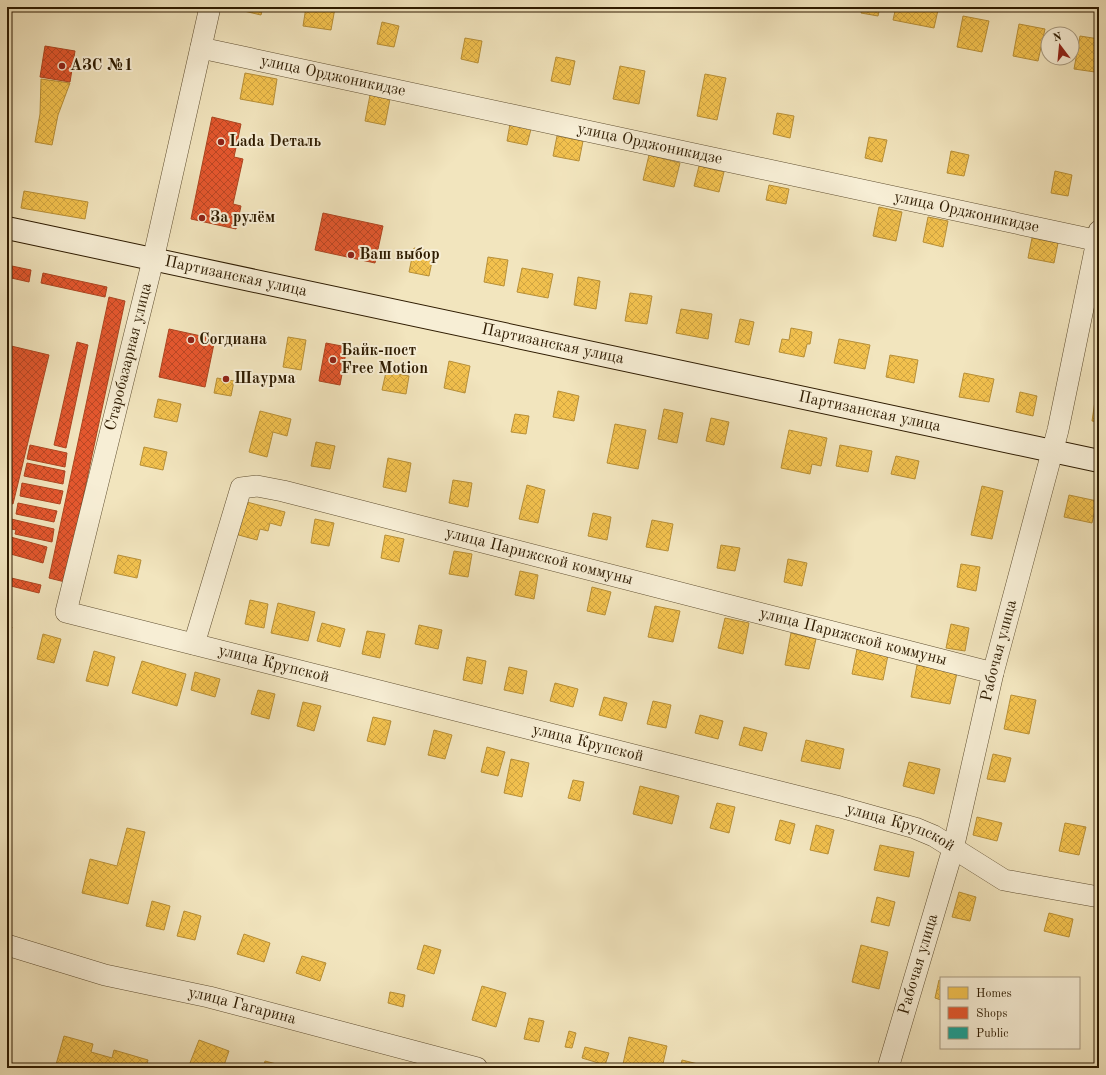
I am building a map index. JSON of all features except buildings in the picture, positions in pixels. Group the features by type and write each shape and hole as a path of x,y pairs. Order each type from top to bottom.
{"main road":[{"name":"Партизанская улица","path":"7,228 1099,461"}],"street":[{"name":"Старобазарная улица","path":"66,612 153,260 210,7"},
{"name":"улица Орджоникидзе","path":"201,48 1098,238"},
{"name":"Рабочая улица","path":"888,1068 953,849 993,673 1052,452 1098,238"},
{"name":"улица Парижской коммуны","path":"194,644 241,488 257,486 290,493 993,673"},
{"name":"улица Крупской","path":"66,612 840,807 915,828 934,836 1004,880 1099,897"},
{"name":"улица Гагарина","path":"7,945 105,975 209,997 477,1068"}],"place":[{"name":"АЗС №1","path":"62,66"},
{"name":"Lada Dеталь","path":"221,142"},
{"name":"За рулём","path":"202,218"},
{"name":"Ваш выбор","path":"351,255"},
{"name":"Согдиана","path":"191,340"},
{"name":"Байк-пост Free Motion","path":"333,360"},
{"name":"Шаурма","path":"226,379"}]}
